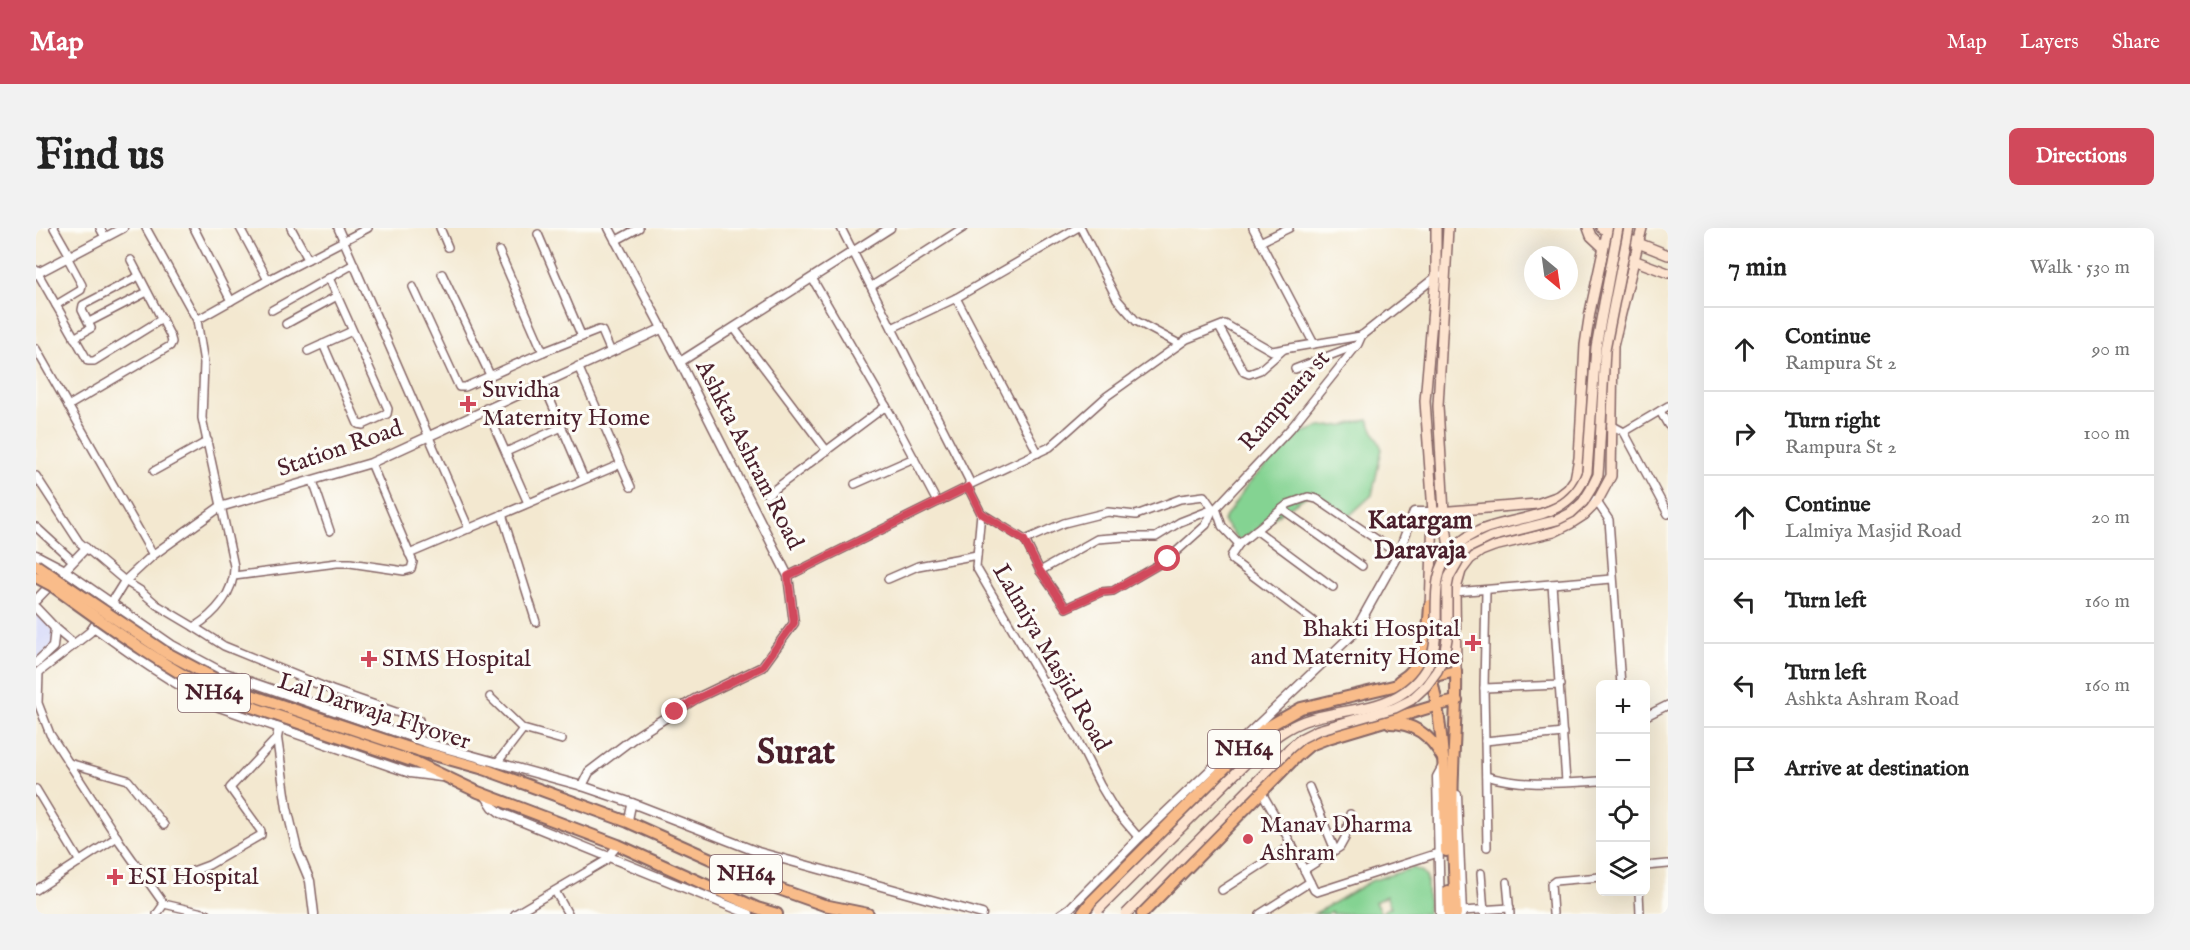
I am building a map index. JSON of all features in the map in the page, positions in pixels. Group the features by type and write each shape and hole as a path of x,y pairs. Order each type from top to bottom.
{"highway":[{"name":"Lal Darwaja Flyover","path":"36,565 165,652 236,690 409,748 490,764"},
{"name":"Lal Darwaja Flyover","path":"36,577 51,585 160,663 225,698 415,762 447,778"},
{"path":"1385,688 1410,674 1418,663 1428,636 1430,605"},
{"path":"1443,912 1449,767 1457,701 1456,671"},
{"name":"NH64","path":"1082,914 1091,902 1264,729 1301,708 1431,675 1456,671"},
{"path":"1431,675 1449,767"},
{"name":"NH64","path":"1142,914 1310,745 1457,701"},
{"path":"1367,727 1387,722 1412,727 1431,740 1449,767"},
{"name":"NH64","path":"490,764 776,888 824,904 868,914"},
{"name":"NH64","path":"447,778 485,795 618,845 757,908 777,914"},
{"path":"1449,786 1460,913"}],"main road":[{"path":"1431,675 1430,605 1433,512 1425,401 1436,275 1436,228"},
{"path":"1448,228 1438,406 1444,513 1455,592 1456,671"},
{"path":"1588,228 1590,236 1604,249 1668,273"},
{"path":"1096,911 1262,747 1277,735 1306,720 1390,700 1405,692 1428,665 1435,651 1439,573 1454,548 1463,540 1489,527 1553,510 1564,504 1579,489 1587,472 1596,347 1618,228"},
{"path":"1126,914 1302,738 1333,725 1395,708 1411,700 1426,687 1444,656 1449,576 1468,548 1491,537 1557,520 1571,513 1583,502 1598,475 1605,350 1629,228"},
{"path":"1455,592 1461,571 1470,559 1494,546 1554,532 1584,515 1597,502 1611,476 1613,346 1642,228"},
{"path":"1433,512 1444,513 1537,504 1559,496 1572,483 1578,470 1585,345 1604,249 1605,229 1668,255"}],"street":[{"path":"54,228 82,285 81,290 56,305"},
{"path":"100,228 105,237"},
{"path":"123,228 37,272 86,359 90,362 162,319"},
{"path":"146,228 197,320 204,363 202,418 234,566 234,576 225,597 204,620 194,627"},
{"path":"194,228 231,301"},
{"path":"240,228 268,280"},
{"path":"291,228 308,259"},
{"path":"338,228 469,529"},
{"path":"197,320 368,228"},
{"path":"440,228 448,247"},
{"name":"Ashkta Ashram Road","path":"582,786 589,772 635,737 696,699 762,667 794,623 788,576 680,362 609,228"},
{"path":"615,241 639,228"},
{"path":"841,228 969,480 968,486 981,513 1024,540 1040,571 1066,608 1101,592 1113,591 1168,559 1206,525 1214,508"},
{"path":"680,362 890,228"},
{"path":"872,286 963,228"},
{"path":"892,328 956,298 1079,228 1118,299 1136,321 1179,344"},
{"path":"1253,228 1314,344"},
{"path":"1260,242 1289,228"},
{"path":"538,234 582,337"},
{"path":"499,250 543,352"},
{"path":"68,406 172,342 131,260"},
{"path":"272,310 354,264"},
{"path":"442,274 490,375"},
{"path":"788,576 1050,447 1107,396 1187,339 1226,324 1272,351 1362,335 1436,275 1446,275"},
{"path":"74,338 89,330 89,322 82,310 83,305 139,276"},
{"path":"323,344 358,424 363,425 386,415 388,409 329,278"},
{"path":"812,278 886,406 937,501"},
{"path":"413,287 457,385 465,387 543,352 601,330 611,352"},
{"path":"89,322 147,292"},
{"path":"285,324 337,296"},
{"path":"956,298 1038,453"},
{"path":"1219,327 1244,372 1249,374 1260,370 1284,349"},
{"path":"734,328 826,451"},
{"name":"Station Road","path":"38,673 94,627 125,581 153,555 220,507 371,464 486,408 661,329"},
{"path":"308,351 352,331"},
{"name":"Rampuara st","path":"1214,508 1291,428 1358,344 1362,335"},
{"path":"1295,369 1358,344"},
{"path":"36,349 153,555"},
{"path":"578,366 631,487"},
{"path":"543,383 584,479"},
{"path":"767,495 886,406"},
{"path":"1624,432 1668,406"},
{"path":"486,408 528,503"},
{"path":"1660,411 1668,425"},
{"path":"1611,425 1624,432 1668,514"},
{"path":"506,452 562,427"},
{"path":"154,471 208,441"},
{"path":"855,484 914,458"},
{"path":"234,576 337,563 408,571 413,566 409,554 371,464"},
{"path":"409,554 621,464"},
{"path":"36,476 79,542 157,605 224,646 287,669 332,690 419,720 419,740"},
{"path":"313,481 330,531"},
{"path":"1572,483 1597,502 1609,520 1621,680"},
{"path":"1024,540 1064,523 1108,512 1136,515 1180,499 1204,496 1214,508 1222,526 1239,544"},
{"path":"1312,621 1232,560 1231,556 1239,544 1288,504 1308,497 1317,499 1398,554"},
{"path":"1040,571 1097,540 1156,537 1180,522 1214,508"},
{"path":"1282,509 1362,566"},
{"path":"1061,914 1070,908 1139,838 1354,633 1398,554 1414,512 1433,512"},
{"name":"Lalmiya Masjid Road","path":"981,513 976,567 1073,732 1115,810 1139,838"},
{"path":"502,514 536,622"},
{"path":"36,527 73,561"},
{"path":"1256,530 1333,587"},
{"path":"36,600 86,548"},
{"path":"36,555 64,570 172,645 215,669 490,764 582,786 758,852 982,914"},
{"path":"888,579 918,567 977,555"},
{"path":"1455,592 1612,579"},
{"path":"1552,584 1566,783"},
{"path":"1486,591 1484,688 1487,847"},
{"path":"36,608 74,644"},
{"path":"94,627 156,673 219,707 410,773 447,778"},
{"path":"36,663 53,648 56,628"},
{"path":"180,687 182,672 200,661"},
{"path":"203,699 214,690 217,678 215,669"},
{"path":"38,673 38,704 50,734 117,837 164,904 207,914"},
{"path":"1484,688 1560,685"},
{"path":"490,697 523,729 562,740"},
{"path":"1650,714 1668,705"},
{"path":"279,728 277,738 287,808 297,850 310,881 314,914"},
{"path":"490,764 523,729"},
{"path":"1485,741 1563,733"},
{"path":"177,877 209,865 261,835 261,831 230,788 277,738"},
{"path":"69,763 128,780 164,825"},
{"path":"1443,912 1438,853 1437,777 1449,767 1457,786 1460,913 1510,911 1507,882"},
{"path":"1486,776 1519,783 1596,781"},
{"path":"1309,787 1335,850"},
{"path":"36,789 80,861"},
{"path":"1262,793 1314,890 1321,892 1438,853"},
{"path":"485,795 493,807 501,813 749,914"},
{"path":"628,822 632,803"},
{"path":"1304,870 1343,843 1350,814"},
{"path":"36,890 117,837"},
{"path":"521,913 605,861 618,845"},
{"path":"1222,890 1292,846"},
{"path":"1650,866 1668,864"},
{"path":"1481,873 1484,912"},
{"path":"1553,914 1551,884 1555,881 1596,877"},
{"path":"1260,914 1310,882"},
{"path":"555,891 568,914"},
{"path":"1639,896 1640,914"},
{"path":"156,914 164,904"}],"shaded area":[{"path":"36,611 54,631 53,646 36,661"}],"green space":[{"path":"1368,419 1382,449 1372,495 1349,516 1317,497 1308,495 1239,541 1223,521 1247,485 1295,435 1320,427 1346,425"},
{"path":"1413,868 1423,872 1427,879 1428,914 1385,914 1383,911 1391,907 1386,896 1375,902 1381,914 1333,914 1331,911 1327,914 1314,914 1371,881"}],"place":[{"name":"Suvidha Maternity Home","path":"468,404"},
{"name":"Bhakti Hospital and Maternity Home","path":"1473,643"},
{"name":"SIMS Hospital","path":"369,659"},
{"name":"Manav Dharma Ashram","path":"1248,839"},
{"name":"ESI Hospital","path":"115,877"}],"district":[{"name":"Katargam Daravaja","path":"1420,535"},
{"name":"Surat","path":"796,753"}],"route":[{"path":"675,712 696,699 762,667 794,623 788,576 968,487 981,513 1024,540 1040,571 1066,608 1101,592 1113,591 1168,559"}]}
